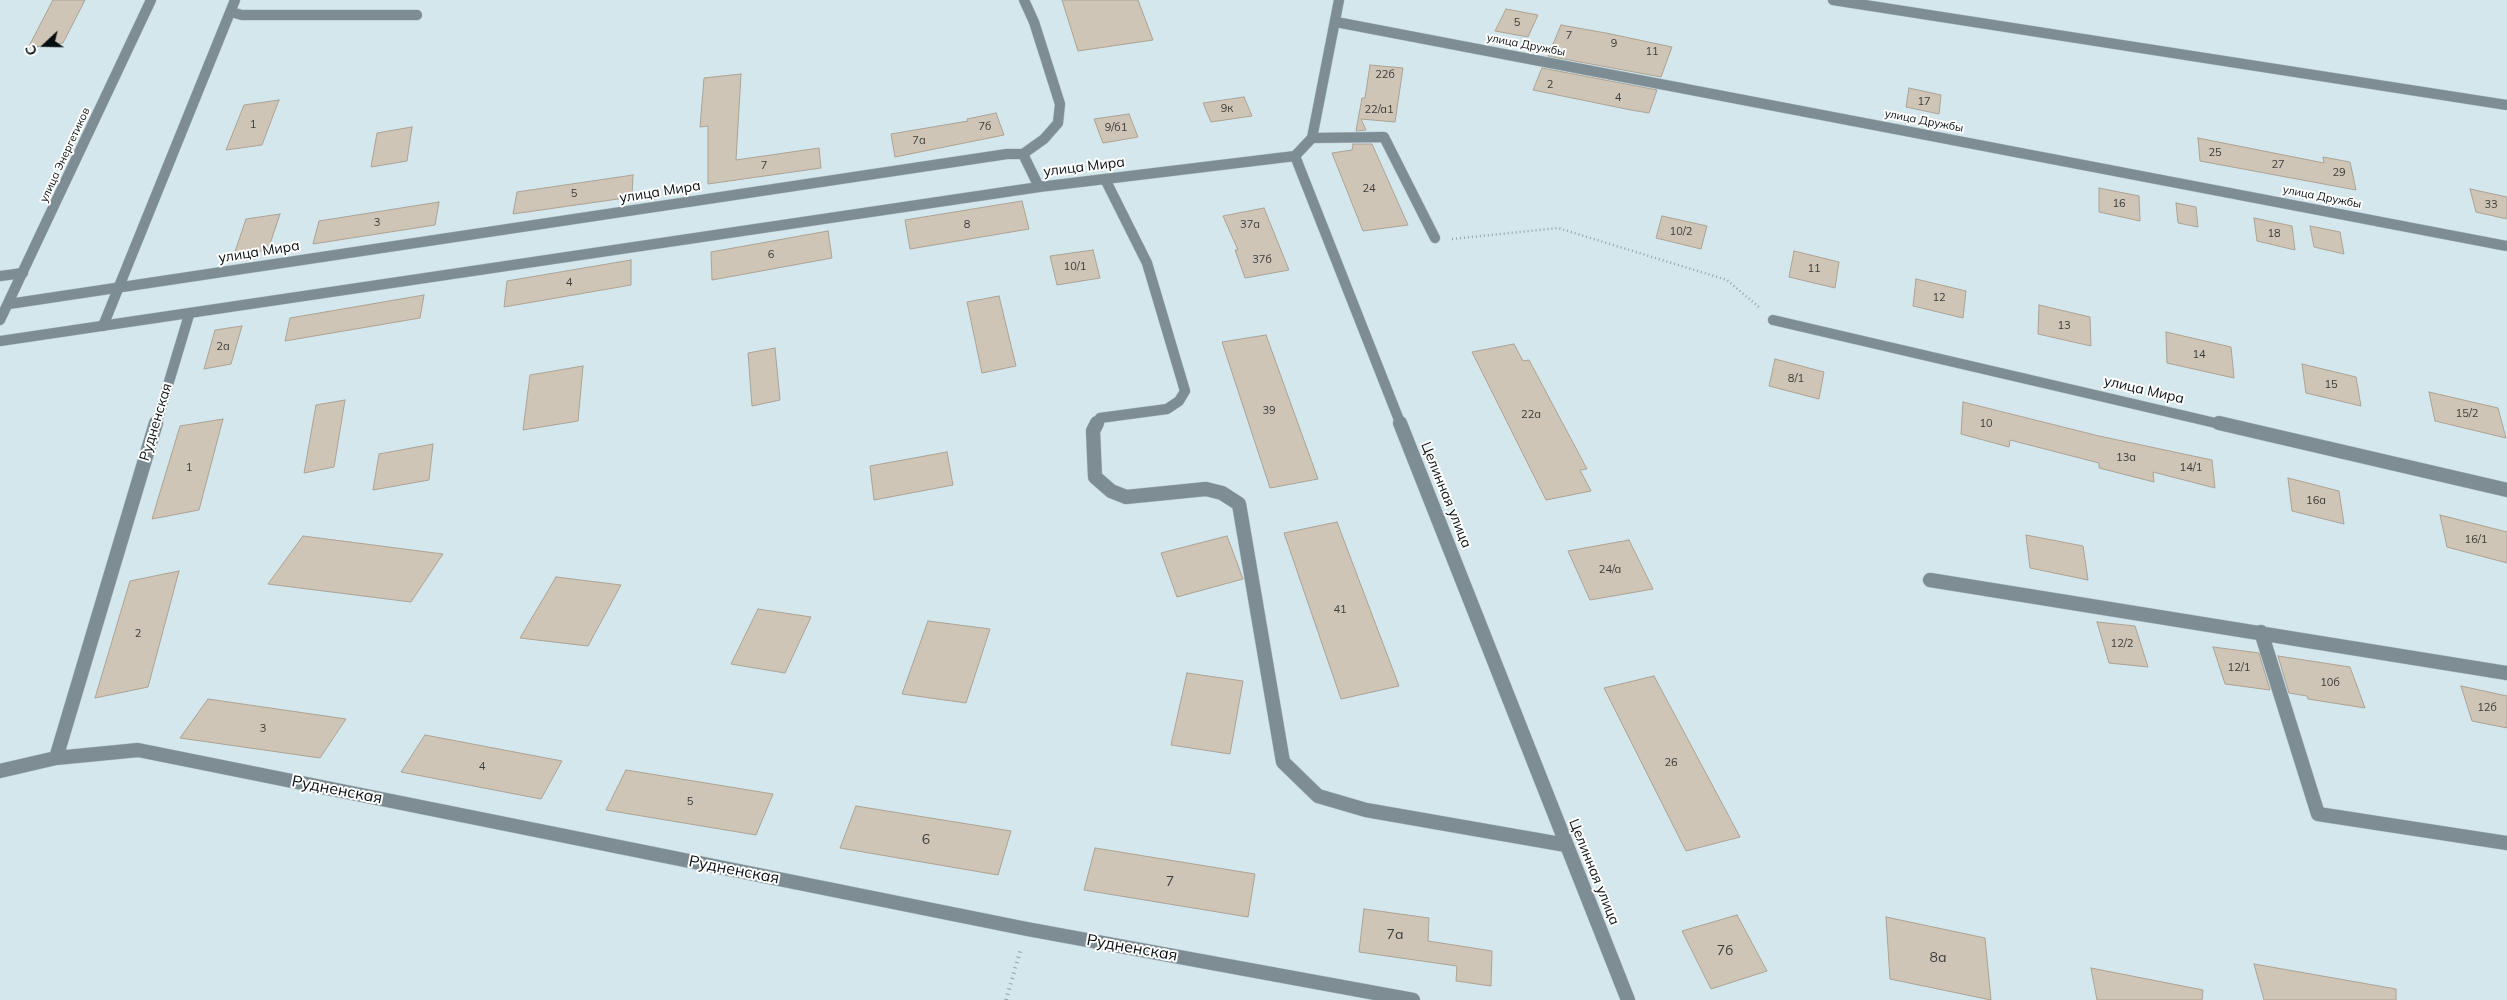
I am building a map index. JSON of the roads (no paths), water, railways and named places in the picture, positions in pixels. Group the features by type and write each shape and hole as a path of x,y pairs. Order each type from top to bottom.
{"street":[{"name":"улица Энергетиков","path":"0,320 151,0"},
{"path":"103,326 235,0"},
{"path":"1023,154 1044,139 1058,123 1060,104 1034,22 1024,0"},
{"path":"1295,156 1312,138 1339,0"},
{"path":"1833,0 2507,105"},
{"path":"231,12 242,15 416,15"},
{"name":"улица Дружбы","path":"1336,22 2507,246"},
{"path":"1312,138 1384,137 1435,238"},
{"name":"улица Мира","path":"9,304 119,289 1007,154 1023,154 1039,187 1295,156"},
{"name":"Целинная улица","path":"1295,156 1628,1000"},
{"path":"1105,180 1147,263 1185,391 1179,401 1166,409 1100,418 1093,431 1095,477 1111,491 1126,497 1206,489 1222,492 1239,504 1283,762 1318,796 1366,810 1566,845"},
{"path":"0,342 1039,187"},
{"path":"0,276 23,273"},
{"name":"Рудненская","path":"56,758 189,315"},
{"name":"улица Мира","path":"1774,320 2507,490"},
{"path":"1930,580 2507,673"},
{"path":"2261,632 2318,814 2507,843"},
{"name":"Рудненская","path":"0,771 56,758 138,750 1027,929 1413,1000"}]}
